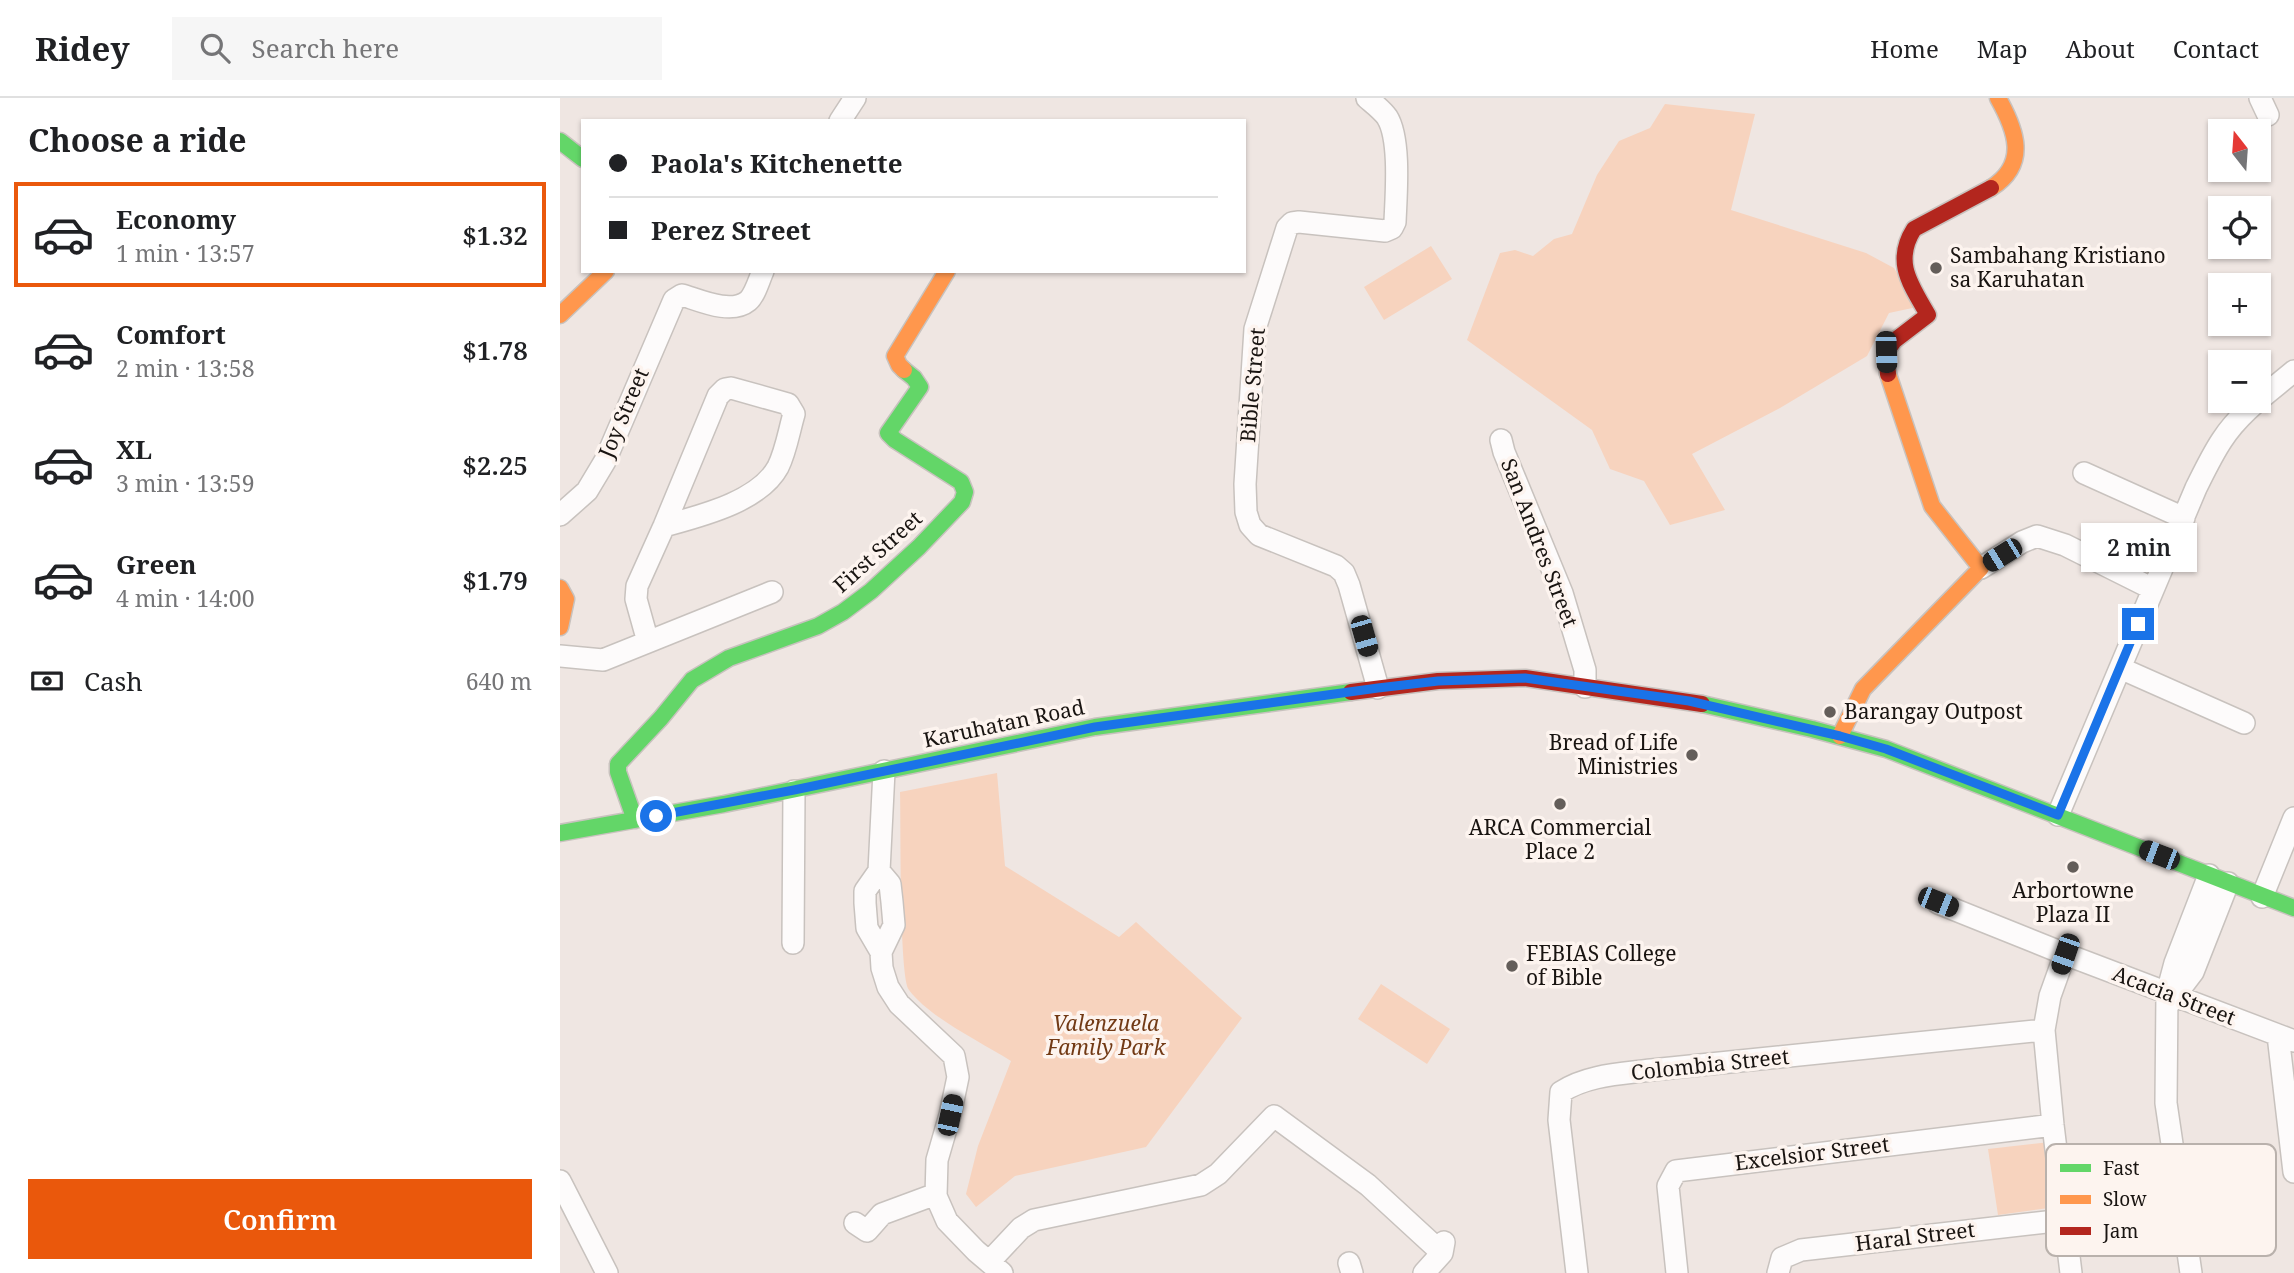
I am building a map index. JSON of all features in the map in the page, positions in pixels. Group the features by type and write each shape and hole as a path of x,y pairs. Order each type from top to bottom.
{"main road":[{"path":"1840,736 1863,689 1981,568 1932,506 1886,369 1886,352 1894,341 1928,314 1903,264 1902,250 1905,239 1914,229 2001,181 2011,168 2017,146 2011,121 1998,98"},
{"path":"560,141 581,157"},
{"path":"560,315 604,273"},
{"name":"First Street","path":"635,820 618,772 618,764 692,680 729,658 818,626 843,612 871,591 909,556 962,502 965,492 961,482 888,433 920,387 916,378 897,365 895,356 946,273"},
{"path":"560,588 566,598 560,627"},
{"name":"Karuhatan Road","path":"560,833 794,790 1095,727 1438,681 1525,678 1689,701 1886,749 2058,815 2215,889 2262,897 2294,908"}],"street":[{"path":"841,119 855,98"},
{"name":"Bible Street","path":"1367,98 1383,112 1392,128 1397,175 1395,222 1392,228 1385,231 1299,222 1292,223 1287,228 1255,329 1245,484 1246,512 1250,525 1259,535 1336,566 1344,573 1378,688"},
{"name":"Joy Street","path":"560,515 587,491 604,461 674,300 682,295 720,306 742,304 750,300 762,273"},
{"path":"2058,815 2196,488 2223,438 2242,416 2294,372"},
{"path":"648,642 636,598 637,586 718,396 724,389 742,390 788,404 794,414 779,466 771,476 750,495 709,513 664,526"},
{"name":"San Andres Street","path":"1501,440 1562,593 1585,670 1585,687"},
{"path":"2084,472 2184,518"},
{"path":"1981,568 2022,542 2037,536 2065,545 2154,589"},
{"path":"560,656 603,660 772,592"},
{"path":"2120,668 2244,723"},
{"path":"884,771 879,871 865,891 867,928 881,952 882,968 888,987 899,1004 954,1056 958,1077 937,1160 936,1194 947,1221 976,1251 996,1268 1021,1228 1034,1220 1201,1185 1218,1174 1274,1116 1368,1185 1443,1248 1424,1273"},
{"path":"793,943 794,790"},
{"path":"2262,897 2294,818"},
{"path":"2172,1144 2166,1103 2166,1033 2171,998 2193,972 2215,889"},
{"name":"Acacia Street","path":"1938,902 2171,998 2286,1038"},
{"path":"2055,1144 2044,1030 2050,996 2065,954"},
{"name":"Colombia Street","path":"1577,1273 1559,1120 1561,1092 1575,1083 1651,1070 2044,1030"},
{"path":"2286,1038 2294,1172"},
{"name":"Excelsior Street","path":"1677,1273 1668,1186 1676,1171 2053,1125"},
{"path":"560,1181 607,1273"},
{"path":"856,1223 867,1231 882,1214 936,1194"},
{"name":"Haral Street","path":"1778,1273 1782,1258 1801,1250 2046,1222"}],"green space":[{"path":"1665,104 1755,114 1731,210 1866,253 1894,268 1917,307 1889,313 1867,356 1780,408 1692,454 1725,510 1670,525 1644,481 1610,469 1592,430 1467,340 1500,253 1515,250 1533,256 1554,239 1572,234 1597,175 1619,141 1650,128"},
{"path":"1431,246 1452,279 1384,320 1364,287"},
{"name":"Valenzuela Family Park","path":"997,773 1005,866 1119,937 1136,922 1242,1018 1146,1147 1015,1176 976,1207 966,1194 978,1146 1011,1061 943,1020 909,990 902,929 900,792"},
{"path":"1381,984 1450,1029 1427,1064 1358,1019"},
{"path":"2050,1142 2046,1144 2046,1208 1998,1215 1988,1149"}],"traffic: fast":[{"path":"560,141 581,157"},
{"path":"635,820 618,772 618,764 692,680 729,658 818,626 843,612 871,591 919,547 962,502 965,492 961,482 888,433 920,387 904,370"},
{"path":"560,833 724,804 1095,727 1351,692"},
{"path":"1702,704 1886,749 2294,908"}],"traffic: slow":[{"path":"1991,188 2003,179 2011,168 2016,146 2010,122 1998,98"},
{"path":"560,315 604,273"},
{"path":"904,370 895,356 946,273"},
{"path":"1840,736 1863,689 1981,568 1932,506 1888,374"},
{"path":"560,588 566,599 560,627"}],"traffic: jam":[{"path":"1888,374 1886,352 1894,341 1928,315 1911,283 1905,263 1905,252 1914,229 1991,188"},
{"path":"1351,692 1438,681 1525,678 1702,704"}],"place":[{"name":"Sambahang Kristiano sa Karuhatan","path":"1936,268"},
{"name":"Barangay Outpost","path":"1830,712"},
{"name":"Bread of Life Ministries","path":"1692,755"},
{"name":"ARCA Commercial Place 2","path":"1560,804"},
{"name":"Arbortowne Plaza II","path":"2073,867"},
{"name":"FEBIAS College of Bible","path":"1512,966"}],"route":[{"path":"656,816 1095,727 1378,688 1491,678 1548,680 1689,701 1840,736 1886,749 2058,815 2138,624"}]}
